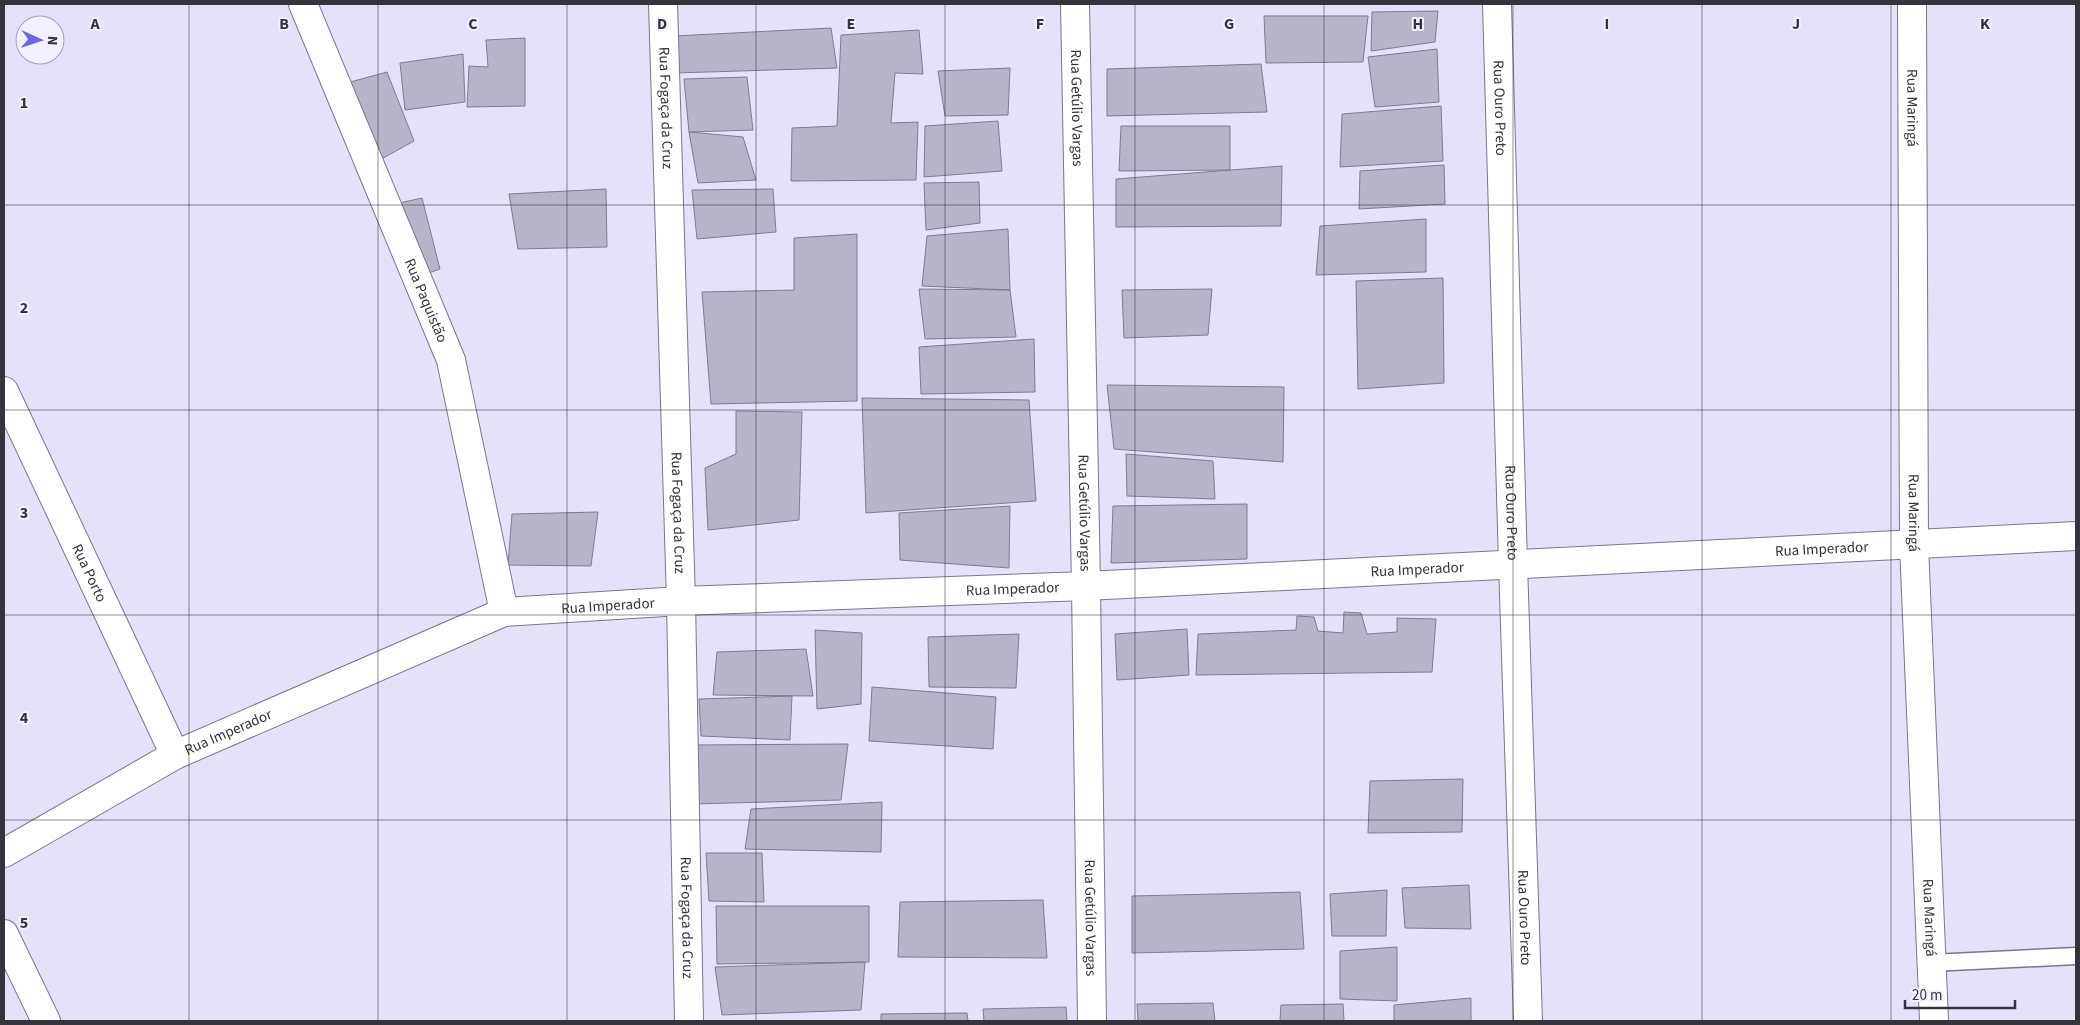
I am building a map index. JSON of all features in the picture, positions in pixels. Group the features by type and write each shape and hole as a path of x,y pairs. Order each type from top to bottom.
{"street":[{"name":"Rua Paquistão","path":"308,4 451,360 504,612"},
{"name":"Rua Fogaça da Cruz","path":"663,4 681,601 689,1021"},
{"name":"Rua Getúlio Vargas","path":"1074,4 1086,586 1092,1021"},
{"name":"Rua Ouro Preto","path":"1497,4 1512,564 1528,1021"},
{"name":"Rua Maringá","path":"1912,4 1914,545 1934,1021"},
{"name":"Rua Porto","path":"4,391 175,755"},
{"name":"Rua Imperador","path":"4,854 175,755 504,612 681,601 1086,586 2076,536"},
{"path":"4,934 46,1021"}],"lane":[{"path":"1931,963 2076,956"}],"building":[{"path":"1438,11 1435,42 1371,51 1372,12"},
{"path":"1264,16 1368,16 1363,62 1266,63"},
{"path":"831,28 837,68 675,73 674,36"},
{"path":"919,30 923,74 895,73 891,123 918,122 916,180 791,181 792,128 837,126 841,35"},
{"path":"525,38 525,106 467,107 469,66 488,67 486,40"},
{"path":"1437,49 1439,102 1375,107 1368,57"},
{"path":"463,54 465,102 405,110 400,63"},
{"path":"1261,64 1267,112 1107,116 1107,69"},
{"path":"1010,68 1008,115 945,116 938,71"},
{"path":"387,72 414,141 376,162 343,84"},
{"path":"747,77 753,130 689,132 684,79"},
{"path":"1441,106 1443,161 1340,167 1342,114"},
{"path":"998,121 1002,171 924,177 925,126"},
{"path":"1121,126 1230,126 1230,170 1119,171"},
{"path":"689,132 743,137 756,180 698,183"},
{"path":"1444,165 1445,204 1359,209 1360,171"},
{"path":"1282,166 1281,226 1116,227 1116,179"},
{"path":"979,182 980,223 926,230 924,183"},
{"path":"606,189 607,247 518,249 509,194"},
{"path":"773,189 776,232 697,239 692,190"},
{"path":"422,198 440,269 423,275 395,204"},
{"path":"1426,219 1426,272 1316,275 1320,226"},
{"path":"1008,229 1010,290 922,286 927,236"},
{"path":"857,234 857,401 711,404 702,292 794,290 794,238"},
{"path":"1443,278 1444,383 1358,389 1356,281"},
{"path":"919,289 1010,290 1016,337 925,339"},
{"path":"1212,289 1208,335 1124,338 1122,290"},
{"path":"1034,339 1035,392 921,394 919,347"},
{"path":"1107,385 1284,387 1283,462 1114,449"},
{"path":"862,398 1029,400 1036,501 866,513"},
{"path":"736,411 802,412 799,520 708,530 705,468 736,454"},
{"path":"1126,454 1213,461 1215,499 1127,496"},
{"path":"1247,504 1247,559 1111,563 1113,506"},
{"path":"1010,506 1009,568 900,560 899,513"},
{"path":"598,512 591,566 508,565 512,514"},
{"path":"1344,612 1361,613 1367,634 1397,632 1397,618 1436,619 1432,672 1196,675 1198,634 1296,630 1297,616 1314,617 1318,631 1343,633"},
{"path":"1187,629 1189,675 1117,680 1115,634"},
{"path":"815,630 862,633 861,704 817,709"},
{"path":"1019,634 1016,688 929,687 928,637"},
{"path":"806,649 813,696 713,695 717,652"},
{"path":"872,687 996,697 993,749 869,741"},
{"path":"792,696 790,740 701,736 699,699"},
{"path":"848,744 841,800 694,804 690,745"},
{"path":"1463,779 1462,832 1368,833 1370,781"},
{"path":"882,802 881,852 745,849 751,809"},
{"path":"706,853 762,853 764,902 709,901"},
{"path":"1469,885 1471,929 1405,928 1402,888"},
{"path":"1387,890 1386,936 1332,936 1330,894"},
{"path":"1300,892 1304,949 1132,953 1132,896"},
{"path":"1043,900 1047,958 898,957 900,902"},
{"path":"716,906 869,906 869,962 717,964"},
{"path":"1397,947 1397,1001 1340,999 1340,951"},
{"path":"865,962 861,1010 722,1015 715,967"},
{"path":"1471,998 1471,1021 1394,1021 1394,1005"},
{"path":"1213,1003 1215,1021 1138,1021 1137,1004"},
{"path":"1343,1004 1344,1021 1280,1021 1281,1005"},
{"path":"1066,1007 1067,1021 984,1021 983,1009"},
{"path":"967,1013 968,1021 881,1021 881,1014"}]}
